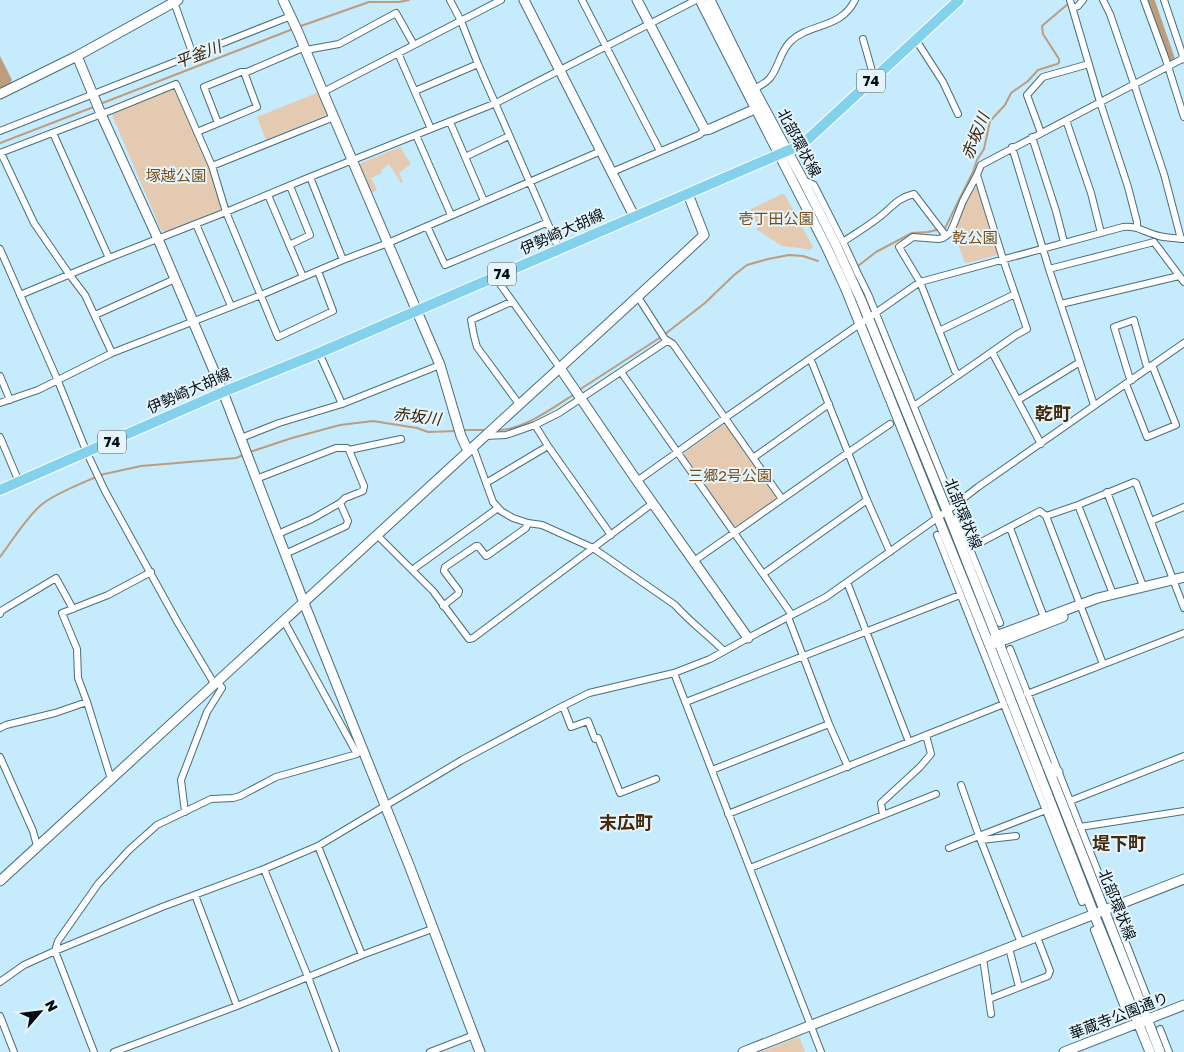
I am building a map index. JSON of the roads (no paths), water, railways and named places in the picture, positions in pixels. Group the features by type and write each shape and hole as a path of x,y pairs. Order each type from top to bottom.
{"main road":[{"name":"伊勢崎大胡線","path":"0,490 223,392 495,278 634,216 783,153 806,141 959,0"}],"street":[{"path":"283,0 440,365 461,436 471,449 498,508 508,516 528,523 542,525 593,548 675,606 724,651"},
{"path":"450,0 461,21 546,223 559,249"},
{"path":"323,92 501,0"},
{"path":"524,0 634,216"},
{"path":"582,0 660,151"},
{"path":"637,0 705,130"},
{"path":"20,295 496,103 698,0"},
{"name":"北部環状線","path":"698,0 755,109 803,180 841,255 947,511 1147,1019 1164,1050"},
{"name":"北部環状線","path":"710,0 754,89 845,287 868,318 897,418 989,644 1150,1052"},
{"path":"754,89 770,78 790,41 842,16 854,0"},
{"path":"1070,0 1100,102 1128,187 1137,228"},
{"path":"1073,8 1078,6 1083,0"},
{"path":"637,481 920,282 1128,226 1158,236 1182,239 1164,174 1110,14 1103,0"},
{"path":"1144,0 1184,117"},
{"path":"958,375 920,282 899,248 913,238 938,239 946,236 952,230 963,201 981,165 1184,58 1164,0"},
{"path":"0,94 77,56 176,1 193,55"},
{"path":"218,123 204,87 241,72 247,72 305,48 339,44 396,13 414,45"},
{"path":"0,132 94,97 286,18 292,18"},
{"path":"863,39 874,78"},
{"path":"916,40 944,82 958,114"},
{"path":"398,53 431,129"},
{"path":"77,56 223,392 304,603 386,806 480,1052"},
{"path":"415,91 478,64"},
{"path":"1040,133 1027,95 1043,77 1089,64"},
{"path":"197,132 257,107 244,72"},
{"path":"112,354 85,295 34,223 1,153 176,84 212,166 226,212 278,337 333,312 318,271"},
{"path":"612,172 755,109"},
{"path":"212,166 334,117"},
{"path":"1066,120 1091,193 1101,233"},
{"path":"450,122 484,201"},
{"path":"53,133 109,258"},
{"path":"416,135 451,215"},
{"path":"465,157 509,136"},
{"path":"1032,137 1064,242"},
{"path":"1012,147 1049,269 1094,405"},
{"path":"0,403 38,390 112,354 388,243 601,151"},
{"path":"914,406 1027,329 977,175"},
{"path":"310,177 343,260"},
{"path":"803,180 814,185 868,294 868,318 914,406 951,498 956,504"},
{"path":"289,245 310,235 290,186"},
{"path":"0,881 378,536 704,234 688,194"},
{"path":"843,242 882,215 905,196 914,194 946,236"},
{"path":"268,195 302,277"},
{"path":"427,226 445,265 546,223"},
{"path":"196,224 231,306"},
{"path":"1049,269 1154,242 1184,282"},
{"path":"0,250 105,491 178,623 222,688 207,712 181,780 185,812"},
{"path":"1061,304 1179,276"},
{"path":"495,278 748,638"},
{"path":"95,315 175,280"},
{"path":"939,331 1015,294"},
{"path":"638,297 667,341 673,344 782,499"},
{"path":"511,302 471,320 477,347 519,404"},
{"path":"1134,320 1146,364 1150,366 1176,425 1147,437 1114,327 1134,320"},
{"path":"485,436 506,435 536,425 559,413 579,397 667,341"},
{"path":"0,982 24,965 55,951 318,846 462,760 589,693 697,665 826,597 1094,405 1184,343"},
{"path":"992,352 1041,444"},
{"path":"319,353 342,404"},
{"path":"810,359 890,552"},
{"path":"1018,400 1080,362"},
{"path":"241,438 279,423 342,404 440,365"},
{"path":"621,372 790,616 802,656 848,767"},
{"path":"0,376 10,400"},
{"path":"753,458 829,404"},
{"path":"694,561 890,424"},
{"path":"536,425 548,446 611,534"},
{"path":"0,437 19,482"},
{"path":"256,479 336,448 347,448 349,450 401,439"},
{"path":"486,483 548,446"},
{"path":"278,534 312,519 340,503 345,498 363,491 364,486 349,450"},
{"path":"1046,516 1134,482 1136,483 1184,608"},
{"path":"1107,492 1143,586"},
{"path":"762,574 867,500"},
{"path":"285,554 346,526 348,521 340,503"},
{"path":"378,536 433,591 469,639 473,638 653,504"},
{"path":"1078,505 1113,594"},
{"path":"412,570 498,508"},
{"path":"1151,521 1184,508"},
{"path":"968,545 1010,528 1040,511 1046,516 1104,664"},
{"path":"957,517 1000,623"},
{"path":"443,606 458,594 459,591 444,571 445,567 476,546 486,556 488,555 526,528 528,523"},
{"path":"1010,528 1045,620"},
{"path":"954,529 968,545"},
{"path":"937,535 1082,902"},
{"path":"110,779 78,678 77,649 62,613 108,595 151,572"},
{"path":"957,586 960,572"},
{"path":"1081,607 1173,582 1184,577"},
{"path":"0,614 1,611 56,578 73,609"},
{"path":"847,582 909,742"},
{"path":"989,644 1113,594 1143,586 1173,582 1184,583"},
{"path":"686,702 960,595"},
{"path":"988,614 990,598"},
{"path":"966,610 979,621"},
{"path":"94,1052 55,951 58,941 77,912 110,870 157,825 201,803 211,799 240,796 276,776 357,754 284,621"},
{"path":"1027,694 1184,633"},
{"path":"1010,649 1106,892"},
{"path":"1008,668 1022,679"},
{"path":"674,672 821,1052"},
{"path":"1003,703 1006,689"},
{"path":"0,728 87,702"},
{"path":"728,814 1003,703"},
{"path":"563,706 572,727 588,721 595,739 598,738 620,793 656,779"},
{"path":"712,770 829,724"},
{"path":"1039,745 1042,732"},
{"path":"883,815 881,803 920,767 931,754 926,735"},
{"path":"1024,755 1035,763"},
{"path":"1070,802 1184,756"},
{"path":"0,757 38,846"},
{"path":"1047,766 1058,772"},
{"path":"961,785 1021,943"},
{"path":"1044,806 1045,787"},
{"path":"750,868 936,794"},
{"path":"949,848 980,838 1044,806"},
{"path":"1080,827 1184,811"},
{"path":"980,838 1016,836"},
{"path":"318,846 362,955"},
{"path":"1088,870 1091,855"},
{"path":"264,869 336,1052"},
{"path":"742,1052 1184,879"},
{"path":"1074,883 1084,888"},
{"path":"195,895 236,1006"},
{"path":"1117,920 1149,1002"},
{"path":"114,1052 432,929"},
{"path":"1094,930 1125,1010"},
{"path":"1113,932 1125,941"},
{"path":"989,999 1048,976 1050,971 1037,937"},
{"path":"1009,948 1019,987"},
{"path":"1108,965 1110,954"},
{"path":"983,958 991,1014"},
{"path":"1130,974 1134,963"},
{"path":"1117,989 1126,994"},
{"name":"華蔵寺公園通り","path":"1064,1052 1184,1005"},
{"path":"0,1016 14,1052"},
{"path":"1160,1029 1164,1050"},
{"path":"430,1052 474,1035"}],"waterway":[{"name":"平釜川","path":"298,27 369,2 409,0"},
{"path":"1151,0 1171,58"},
{"name":"赤坂川","path":"858,266 876,252 912,233 945,228 984,149 990,121 1005,105 1011,93 1028,81 1038,70 1059,63 1059,59 1043,34 1042,26 1069,3"},
{"name":"平釜川","path":"100,104 293,29"},
{"name":"平釜川","path":"0,143 96,106"},
{"name":"赤坂川","path":"665,334 705,303 747,265 789,255 803,256 818,261"},
{"name":"赤坂川","path":"579,390 661,337"},
{"name":"赤坂川","path":"497,430 516,427 526,423 573,395"},
{"name":"赤坂川","path":"250,452 340,425 373,421 417,428 428,432 457,431"},
{"name":"赤坂川","path":"462,430 487,430"},
{"name":"赤坂川","path":"100,475 141,466 236,458 243,455"},
{"name":"赤坂川","path":"0,557 35,510 60,493 96,477"}],"district":[{"name":"乾町","path":"1053,414"},
{"name":"末広町","path":"626,823"},
{"name":"堤下町","path":"1119,844"}],"park label":[{"name":"塚越公園","path":"176,176"},
{"name":"壱丁田公園","path":"776,219"},
{"name":"乾公園","path":"975,238"},
{"name":"三郷2号公園","path":"730,476"}]}
